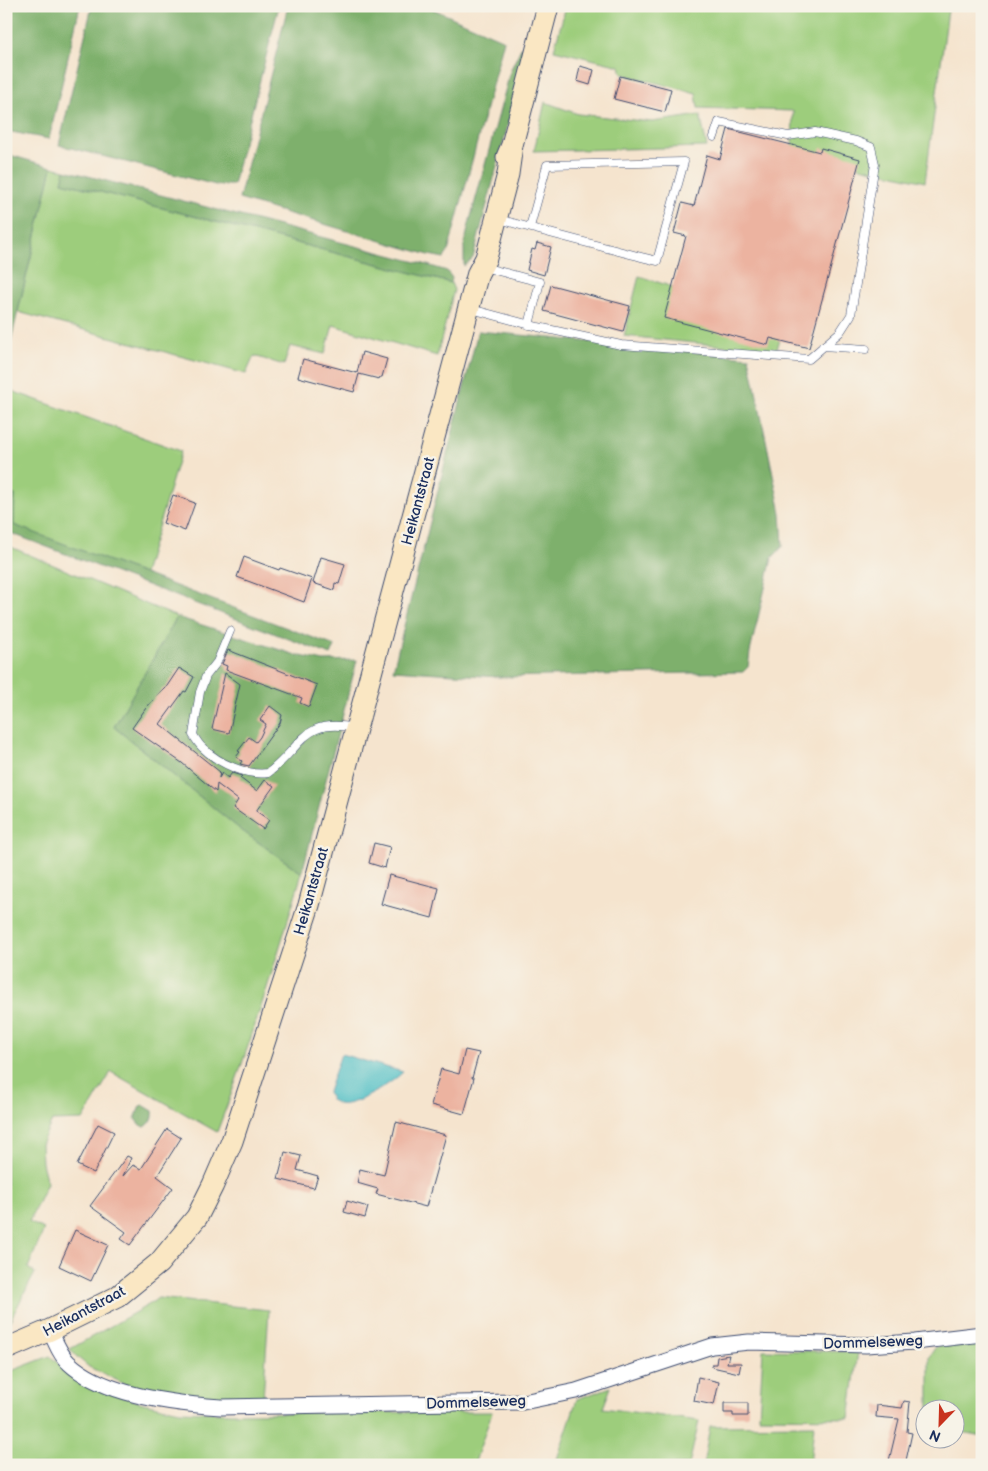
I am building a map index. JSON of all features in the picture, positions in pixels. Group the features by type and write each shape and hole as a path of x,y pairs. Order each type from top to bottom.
{"street":[{"name":"Heikantstraat","path":"6,1349 50,1330 117,1296 159,1263 197,1217 232,1141 306,914 480,270 479,255 493,217 501,173 512,145 548,6"},
{"name":"Dommelseweg","path":"50,1330 67,1362 84,1375 101,1383 141,1396 190,1405 221,1407 523,1402 576,1391 712,1346 749,1342 866,1344 915,1342 982,1334"}],"lane":[{"path":"469,309 529,325 621,345 809,359 840,332 851,315 875,164 871,147 856,141 815,132 788,136 718,122 714,137"},
{"path":"493,217 530,227 657,261 684,162 547,165 530,227"},
{"path":"480,270 540,282 529,325"},
{"path":"824,346 866,349"},
{"path":"230,632 217,662 206,676 200,692 193,735 202,748 223,762 248,772 268,773 315,728 326,725 357,728"}],"green space":[{"path":"6,6 80,6 49,139 6,131"},
{"path":"92,6 279,6 233,185 216,185 59,145"},
{"path":"288,6 426,6 504,40 448,252 444,258 239,199"},
{"path":"566,6 817,6 948,10 925,182 792,151 793,111 698,108 696,93 622,74 620,66 554,50"},
{"path":"522,46 528,48 473,258 464,266 464,246 470,220 511,69"},
{"path":"545,102 578,114 652,122 700,115 707,147 534,151"},
{"path":"6,154 52,167 6,362"},
{"path":"52,167 65,170 62,182 451,283 454,290 437,356 333,325 325,354 290,346 284,365 254,356 246,374 18,312"},
{"path":"65,170 424,264 447,271 452,278 451,283 62,182"},
{"path":"639,276 676,288 798,289 776,351 624,336"},
{"path":"478,331 749,357 781,513 783,546 772,558 748,667 743,672 499,677 393,670"},
{"path":"6,389 181,451 144,574 13,525 15,495 6,492"},
{"path":"6,492 15,495 14,525 335,646 331,655 13,534 6,529"},
{"path":"6,545 177,617 114,727 241,830 302,873 252,1036 217,1132 111,1072 83,1120 52,1121 41,1144 42,1163 47,1183 29,1222 44,1229 28,1268 35,1273 6,1328"},
{"path":"177,617 296,655 324,661 357,660 302,873 241,830 114,727"},
{"path":"143,1105 153,1111 152,1120 145,1127 140,1125 135,1119 140,1106"},
{"path":"158,1298 269,1310 263,1399 200,1400 135,1389 89,1367 70,1349"},
{"path":"982,1338 982,1436 966,1433 966,1398 929,1398 929,1357 935,1348 946,1342"},
{"path":"763,1350 858,1352 849,1418 759,1417"},
{"path":"50,1356 74,1378 120,1396 180,1411 231,1413 492,1412 474,1465 6,1465 6,1373"},
{"path":"611,1387 603,1408 699,1421 689,1465 555,1465 577,1399"},
{"path":"814,1425 810,1465 703,1465 710,1426"}],"water":[{"path":"341,1054 403,1072 382,1088 363,1099 338,1104 331,1100 328,1092"}],"building":[{"path":"580,66 594,70 590,85 577,81"},
{"path":"620,76 671,89 665,112 614,99"},
{"path":"728,129 820,152 821,148 860,159 809,348 770,338 768,345 664,318 686,236 674,233 682,203 694,206 707,155 720,159"},
{"path":"537,243 551,247 544,275 527,270 532,249 535,250"},
{"path":"551,285 630,306 623,332 544,311"},
{"path":"362,352 387,359 382,377 379,379 359,374 354,392 298,377 303,359 357,373"},
{"path":"173,495 195,503 185,531 163,523"},
{"path":"244,557 279,570 280,568 312,579 304,602 237,577"},
{"path":"321,557 345,564 339,584 335,583 334,590 313,583"},
{"path":"228,650 317,685 309,707 300,703 302,698 226,670 227,666 222,664"},
{"path":"179,668 194,677 186,692 184,691 160,724 220,772 219,778 222,773 228,778 232,773 242,776 240,778 257,791 265,780 274,786 256,811 269,820 263,829 233,808 238,800 217,784 216,792 182,763 132,728 146,708 165,689"},
{"path":"225,673 240,684 229,733 212,729"},
{"path":"270,706 282,715 280,723 249,766 240,764 242,761 236,757 240,752 238,751 249,737 256,742 260,737 266,724 260,720"},
{"path":"374,843 390,847 385,868 369,863"},
{"path":"389,875 439,888 432,918 381,904"},
{"path":"465,1050 479,1053 464,1114 431,1105 441,1069 459,1074"},
{"path":"396,1122 446,1135 426,1207 376,1194 378,1189 357,1183 360,1169 384,1175"},
{"path":"98,1124 114,1132 94,1173 77,1165"},
{"path":"167,1129 181,1138 157,1176 173,1188 130,1245 121,1239 126,1232 90,1206 127,1156 131,1158 123,1176 133,1165 141,1169"},
{"path":"285,1152 301,1156 297,1170 318,1176 314,1188 278,1179"},
{"path":"347,1201 368,1207 365,1218 344,1212"},
{"path":"75,1230 108,1245 91,1281 59,1266"},
{"path":"729,1355 727,1363 741,1363 739,1373 712,1367 712,1364 716,1364 717,1357"},
{"path":"698,1377 719,1382 714,1405 694,1401"},
{"path":"904,1401 910,1402 907,1432 912,1433 905,1465 888,1465 899,1419 876,1417 877,1405 902,1408"},
{"path":"724,1403 748,1403 748,1416 733,1416 733,1413 724,1413"}]}
